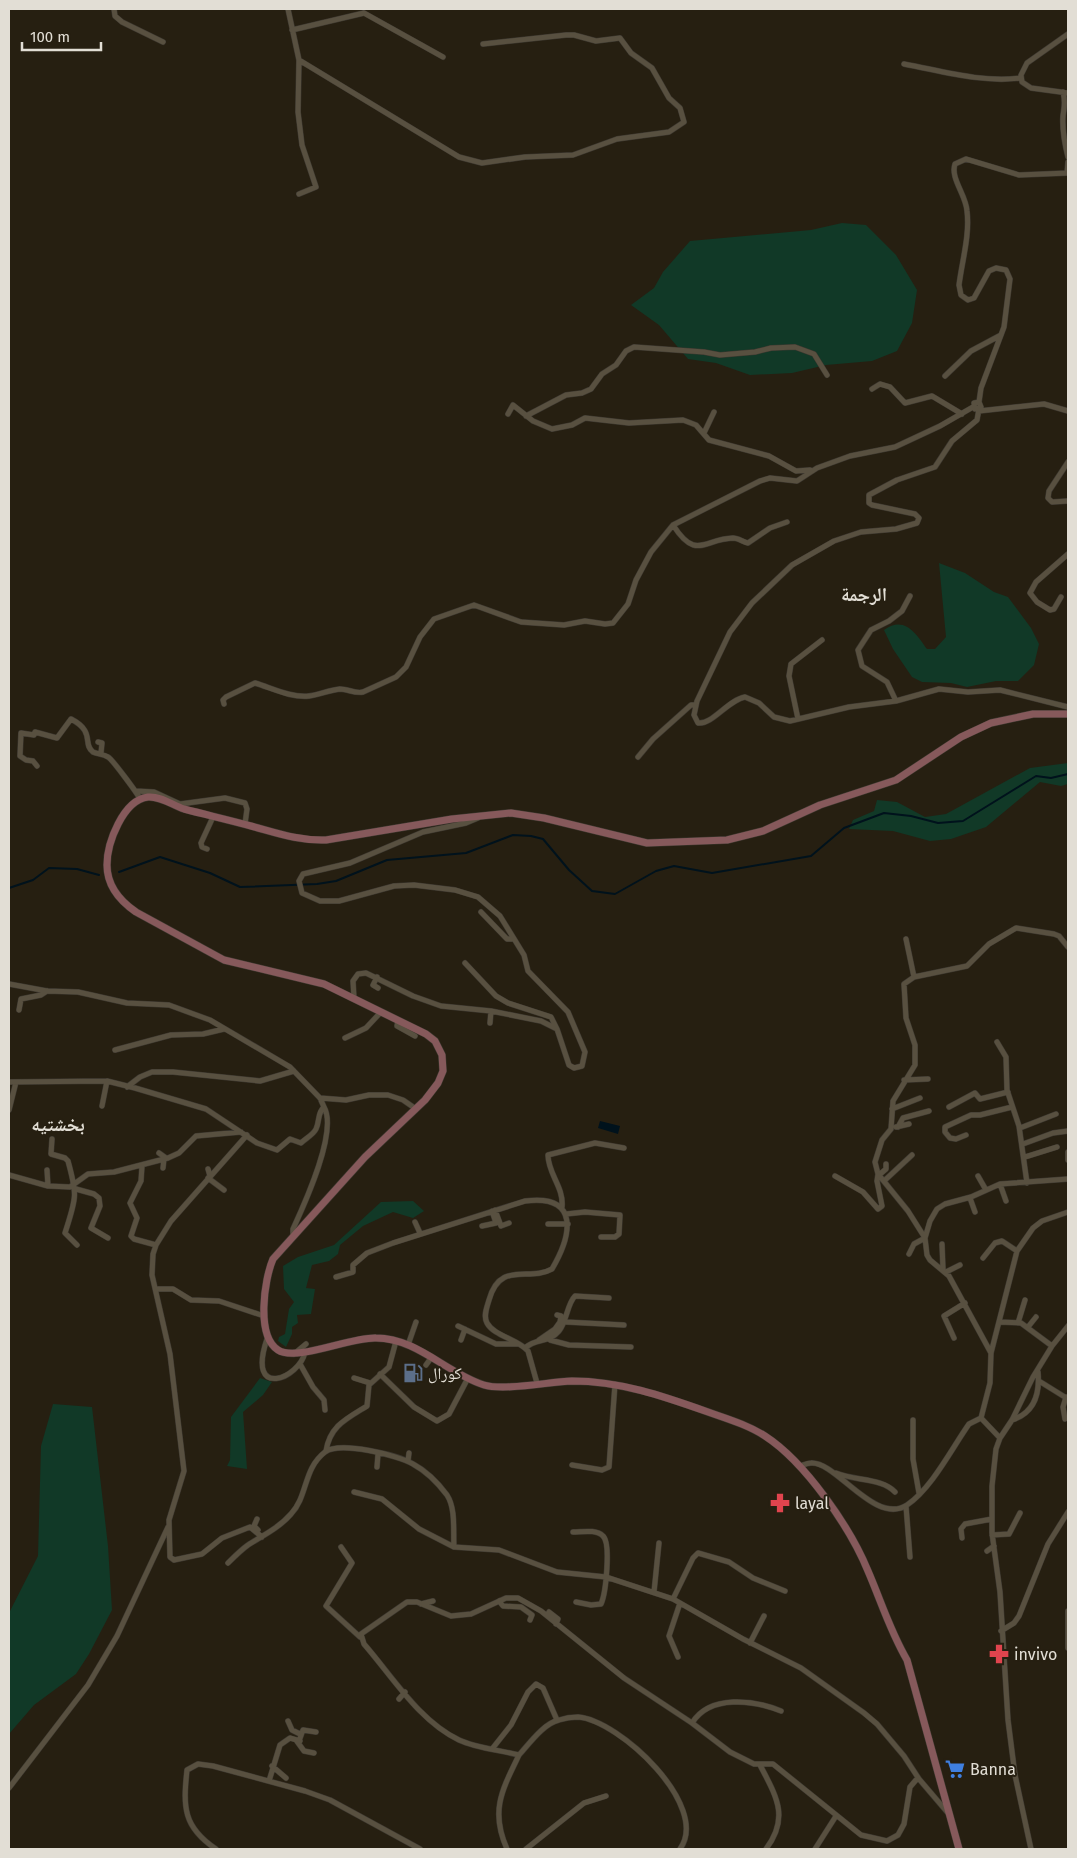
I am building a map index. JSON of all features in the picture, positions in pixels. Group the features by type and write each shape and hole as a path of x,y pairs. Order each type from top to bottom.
{"main road":[{"path":"959,1849 907,1660 894,1638 868,1570 852,1538 800,1466 787,1452 766,1436 743,1424 655,1394 615,1384 588,1382 491,1386 468,1378 396,1341 375,1337 346,1341 294,1355 276,1349 267,1339 264,1316 269,1268 279,1251 391,1130 416,1109 441,1078 442,1055 431,1038 354,998 324,984 224,960 127,906 114,890 109,879 107,859 110,845 128,809 140,799 157,797 182,808 300,840 326,840 483,815 511,813 529,815 647,843 727,840 763,831 820,805 896,780 960,737 991,723 1033,714 1068,714"}],"street":[{"path":"114,9 116,18 163,42"},
{"path":"288,9 299,60 298,112 302,144 316,187 299,194"},
{"path":"292,30 364,13 443,57"},
{"path":"1021,78 1027,63 1068,34"},
{"path":"299,60 459,157 476,163 495,163 525,157 573,155 617,139 669,132 684,122 680,108 670,98 652,68 631,53 620,38 596,41 574,35 566,35 483,44"},
{"path":"904,64 999,81 1021,78"},
{"path":"1021,78 1031,88 1066,93 1067,104 1063,117 1064,144 1068,157"},
{"path":"1068,162 1067,173 1025,176 966,159 955,164 954,174 963,191 968,218 959,291 962,297 970,300 974,298 989,271 1000,268 1009,273 1008,303 1001,335 989,364 976,422 956,437 935,467 897,480 869,495 872,505 915,514 919,518 917,523 896,529 861,532 834,541 792,566 752,603 736,622 696,705 695,718 701,724 732,702 745,697 759,703 774,717 790,721 849,707 896,701 933,690 968,692 1000,690 1068,707"},
{"path":"945,376 971,350 1001,335"},
{"path":"526,416 566,394 582,393 590,389 602,374 616,365 626,351 634,347 704,352 720,355 795,348 814,354 827,375"},
{"path":"872,389 880,384 886,385 908,403 932,396 962,414"},
{"path":"508,414 513,405 533,421 552,428 572,425 586,418 629,423 674,419 690,422 704,433 709,440 769,456 792,469 802,472 850,456 895,447 978,407 1044,404 1068,411"},
{"path":"704,433 714,412"},
{"path":"1068,462 1048,498 1052,502 1068,501"},
{"path":"224,704 223,700 226,697 255,682 297,696 309,696 331,690 345,689 357,693 363,692 396,677 406,667 420,636 434,619 474,605 521,622 564,625 585,621 605,624 613,623 628,604 636,580 651,552 673,526 760,481 770,478 797,481 807,476 810,470"},
{"path":"673,526 684,540 699,546 732,538 748,543 770,528 787,522"},
{"path":"1061,597 1054,609 1050,610 1037,602 1030,593 1036,582 1068,554"},
{"path":"896,701 887,682 862,666 858,650 871,630 889,621 902,611 910,596"},
{"path":"798,719 789,676 791,664 822,640"},
{"path":"638,756 653,739 691,705 696,705"},
{"path":"37,766 33,761 26,760 20,756 21,733 34,735 35,732 57,738 71,719 81,724 87,730 88,744 93,752 100,753 115,764 127,784 136,792 140,799"},
{"path":"98,742 102,743 100,753"},
{"path":"136,792 154,792 180,804 225,798 245,803 247,809 245,824"},
{"path":"465,963 496,996 508,1003 551,1017 569,1065 574,1068 582,1066 585,1052 571,1017 562,1004 531,975 525,965 524,955 513,939 506,923 494,909 468,893 404,885 339,901 320,901 306,896 299,884 303,874 350,863 423,832 466,823 483,815"},
{"path":"208,849 202,847 201,842 213,816"},
{"path":"482,912 507,939 513,939"},
{"path":"835,1176 864,1192 875,1208 878,1209 882,1206 875,1162 878,1152 891,1129 893,1101 904,1080 915,1065 916,1053 906,1018 904,984 914,977 967,966 989,944 1016,928 1054,934 1059,936 1068,947"},
{"path":"906,939 914,977"},
{"path":"354,998 352,988 355,976 366,973 400,992 441,1006 491,1011 541,1021 556,1029"},
{"path":"377,978 373,985 378,988"},
{"path":"9,984 47,991 78,992 127,1003 169,1005 210,1020 294,1071 320,1098 329,1115 326,1142 294,1229 293,1237"},
{"path":"19,1010 21,1000 41,995 47,991"},
{"path":"490,1023 491,1011"},
{"path":"345,1038 366,1028 381,1012"},
{"path":"398,1020 397,1026 415,1036"},
{"path":"115,1050 171,1035 202,1034 224,1029"},
{"path":"997,1042 1006,1057 1008,1092 1020,1128 1027,1183"},
{"path":"128,1086 140,1077 152,1072 173,1072 260,1081 294,1071"},
{"path":"904,1080 928,1079"},
{"path":"102,1106 107,1081"},
{"path":"9,1082 107,1081 128,1086 199,1106 266,1148 276,1150 290,1139 301,1143 315,1130 320,1111 324,1107"},
{"path":"9,1110 16,1082"},
{"path":"949,1107 975,1093 980,1099 1008,1092"},
{"path":"320,1098 346,1100 363,1096 388,1095 404,1100 416,1109"},
{"path":"892,1109 920,1098"},
{"path":"966,1135 956,1139 950,1138 947,1136 945,1127 971,1115 980,1115 1012,1107"},
{"path":"898,1127 903,1118 929,1111"},
{"path":"1020,1128 1056,1114"},
{"path":"891,1129 909,1124"},
{"path":"1023,1144 1053,1133 1068,1131"},
{"path":"75,1187 88,1174 114,1172 165,1159 179,1153 196,1136 241,1132"},
{"path":"9,1788 88,1685 117,1636 169,1524 184,1471 170,1354 152,1268 156,1245 171,1221 247,1136"},
{"path":"52,1139 52,1154 65,1158 68,1161 75,1187 76,1200 65,1233 78,1245"},
{"path":"537,1383 522,1346 493,1328 486,1321 486,1308 492,1290 508,1276 516,1273 541,1273 552,1269 566,1237 568,1224 562,1207 563,1198 549,1164 548,1155 595,1143 624,1148"},
{"path":"1025,1157 1056,1147"},
{"path":"1068,1152 1068,1160"},
{"path":"159,1153 165,1159"},
{"path":"884,1181 912,1156"},
{"path":"163,1168 165,1159"},
{"path":"878,1174 886,1169 886,1164"},
{"path":"142,1166 142,1181 130,1203 137,1218 131,1236 134,1239 156,1245"},
{"path":"208,1169 209,1177 224,1190"},
{"path":"47,1170 48,1186"},
{"path":"878,1174 908,1211 925,1238 930,1260 944,1270 965,1303 991,1353"},
{"path":"9,1175 48,1186 75,1187 94,1194 99,1198 100,1206 91,1228 108,1238"},
{"path":"978,1176 986,1190"},
{"path":"909,1254 914,1244 925,1238 930,1220 938,1209 970,1198 1000,1184 1027,1183 1042,1178 1068,1179"},
{"path":"1000,1184 1006,1201"},
{"path":"970,1198 975,1212"},
{"path":"336,1277 354,1272 353,1265 366,1254 409,1240 420,1233 494,1210 541,1200 562,1207"},
{"path":"494,1210 501,1226 510,1223"},
{"path":"482,1226 496,1223 494,1210"},
{"path":"566,1214 585,1212 620,1215 619,1234 615,1237 601,1237"},
{"path":"831,1470 848,1487 883,1508 893,1510 906,1506 919,1493 939,1469 969,1424 981,1418 990,1383 991,1353 1017,1251 1033,1228 1042,1222 1068,1212"},
{"path":"415,1222 420,1233"},
{"path":"548,1224 568,1224"},
{"path":"983,1258 995,1243 1002,1241 1017,1251"},
{"path":"942,1244 944,1270"},
{"path":"944,1270 960,1265"},
{"path":"157,1289 173,1289 191,1300 219,1302 264,1316"},
{"path":"550,1340 566,1322 572,1299 576,1296 609,1298"},
{"path":"1018,1323 1025,1300"},
{"path":"954,1338 944,1316 965,1303"},
{"path":"539,1341 559,1325 561,1316 557,1315"},
{"path":"1028,1327 1036,1317"},
{"path":"410,1349 416,1322"},
{"path":"566,1322 624,1325"},
{"path":"999,1322 1018,1323 1028,1327 1052,1346"},
{"path":"458,1326 496,1344 522,1346 531,1342 550,1340 569,1345 631,1347"},
{"path":"1030,1849 1010,1739 1001,1631 1000,1592 992,1535 994,1469 1000,1438 1012,1420 1027,1386 1038,1372 1052,1346 1068,1326"},
{"path":"461,1340 465,1329"},
{"path":"267,1339 261,1356 261,1368 266,1376 280,1378 300,1364 305,1352"},
{"path":"228,1563 291,1514 300,1501 307,1476 326,1452 331,1433 340,1422 367,1406 367,1393 370,1383 389,1367 396,1341"},
{"path":"294,1355 306,1344"},
{"path":"426,1365 431,1358"},
{"path":"300,1364 313,1387 324,1400 325,1410"},
{"path":"1012,1420 1022,1416 1032,1406 1039,1381 1038,1372"},
{"path":"380,1374 414,1407 437,1421 449,1414 468,1378"},
{"path":"354,1378 370,1383"},
{"path":"1039,1381 1067,1398 1063,1407 1065,1419"},
{"path":"572,1465 602,1470 609,1467 615,1384"},
{"path":"981,1418 1000,1438"},
{"path":"913,1420 913,1460 919,1493"},
{"path":"326,1452 343,1446 408,1461 427,1473 447,1496 452,1507 454,1547"},
{"path":"408,1461 409,1452"},
{"path":"377,1467 378,1454"},
{"path":"800,1466 812,1462 850,1479 885,1483 896,1492"},
{"path":"354,1492 382,1499 419,1529 454,1547 499,1550 557,1572 606,1578 654,1592 673,1600 750,1643 801,1668 877,1724 904,1756 919,1780 951,1816"},
{"path":"906,1506 910,1557"},
{"path":"1001,1631 1014,1623 1019,1616 1048,1544 1068,1512"},
{"path":"992,1535 1009,1534 1020,1513"},
{"path":"257,1519 254,1526 263,1536"},
{"path":"962,1538 961,1529 965,1524 992,1519"},
{"path":"169,1524 171,1560 202,1554 222,1538 250,1527 263,1536"},
{"path":"573,1532 595,1532 605,1537 608,1546 606,1578 601,1604 591,1605 576,1602"},
{"path":"654,1592 659,1543"},
{"path":"341,1546 352,1563 326,1606 360,1637 364,1644 430,1719 463,1742 518,1755"},
{"path":"987,1551 994,1546"},
{"path":"673,1600 693,1558 698,1553 729,1562 753,1578 784,1591"},
{"path":"360,1637 366,1630 404,1603 421,1604 444,1615 458,1616 471,1614 506,1598 518,1598 541,1611 624,1678 692,1723 730,1752 760,1765 773,1788 780,1808 777,1829 766,1849"},
{"path":"421,1604 433,1601"},
{"path":"499,1601 503,1606 522,1607 532,1614 530,1620"},
{"path":"678,1658 669,1636 680,1604"},
{"path":"1068,1611 1068,1648"},
{"path":"549,1612 558,1619 556,1624"},
{"path":"750,1643 764,1616"},
{"path":"492,1748 511,1725 528,1692 536,1684 543,1688 557,1720"},
{"path":"399,1699 405,1692"},
{"path":"692,1723 703,1709 716,1703 760,1705 781,1711"},
{"path":"507,1849 500,1830 498,1806 500,1794 518,1755 557,1720 578,1717 605,1728 654,1765 675,1793 684,1818 685,1837 680,1849"},
{"path":"288,1721 304,1751 314,1754"},
{"path":"299,1739 303,1730 316,1732"},
{"path":"269,1781 272,1766 280,1745 290,1738 299,1739"},
{"path":"760,1765 764,1762 773,1764 861,1835 880,1840 894,1838 904,1824 910,1788 916,1780 919,1780"},
{"path":"216,1849 200,1835 185,1812 186,1779 189,1767 198,1764 213,1766 269,1781 330,1800 420,1849"},
{"path":"272,1766 286,1778"},
{"path":"526,1849 584,1803 606,1796"},
{"path":"815,1849 836,1816"}],"green space":[{"path":"842,223 866,225 896,255 917,290 912,323 897,351 872,361 826,365 792,373 750,375 716,363 688,359 659,325 631,305 654,288 663,272 690,241 811,230"},
{"path":"939,563 965,573 994,592 1008,597 1031,628 1039,644 1034,665 1018,681 996,681 967,687 951,683 922,682 912,677 893,649 884,630 898,624 914,632 927,649 935,649 946,637"},
{"path":"1068,763 1068,784 1061,786 1040,782 986,827 951,839 930,841 893,831 849,829 853,820 874,811 877,800 897,802 925,817 946,814 1030,768"},
{"path":"413,1201 424,1211 413,1218 393,1212 363,1226 340,1245 338,1254 329,1261 312,1265 306,1288 315,1289 311,1314 297,1315 298,1323 292,1327 292,1334 286,1347 278,1341 279,1337 285,1334 289,1309 294,1302 284,1289 283,1266 298,1257 334,1245 381,1202"},
{"path":"260,1378 272,1382 263,1395 243,1412 247,1469 227,1466 230,1460 231,1417"},
{"path":"53,1404 92,1407 108,1546 112,1610 89,1654 76,1674 34,1705 9,1734 9,1613 38,1556 41,1446"}],"water":[{"path":"600,1121 620,1126 618,1134 598,1128"}],"waterway":[{"path":"119,872 160,857 210,873 240,887 317,884 336,881 387,860 466,853 513,835 543,839 569,870 592,891 615,894 656,871 674,866 712,873 811,856 844,828 884,813 911,816 938,823 963,821 1036,776 1051,778 1068,774"},
{"path":"9,888 33,880 49,868 77,869 99,875"}],"place":[{"name":"كورال","path":"413,1373"},
{"name":"layal","path":"780,1503"},
{"name":"invivo","path":"999,1654"},
{"name":"Banna","path":"955,1769"}],"district":[{"name":"الرجمة","path":"864,594"},
{"name":"بخشتيه","path":"58,1124"}]}
